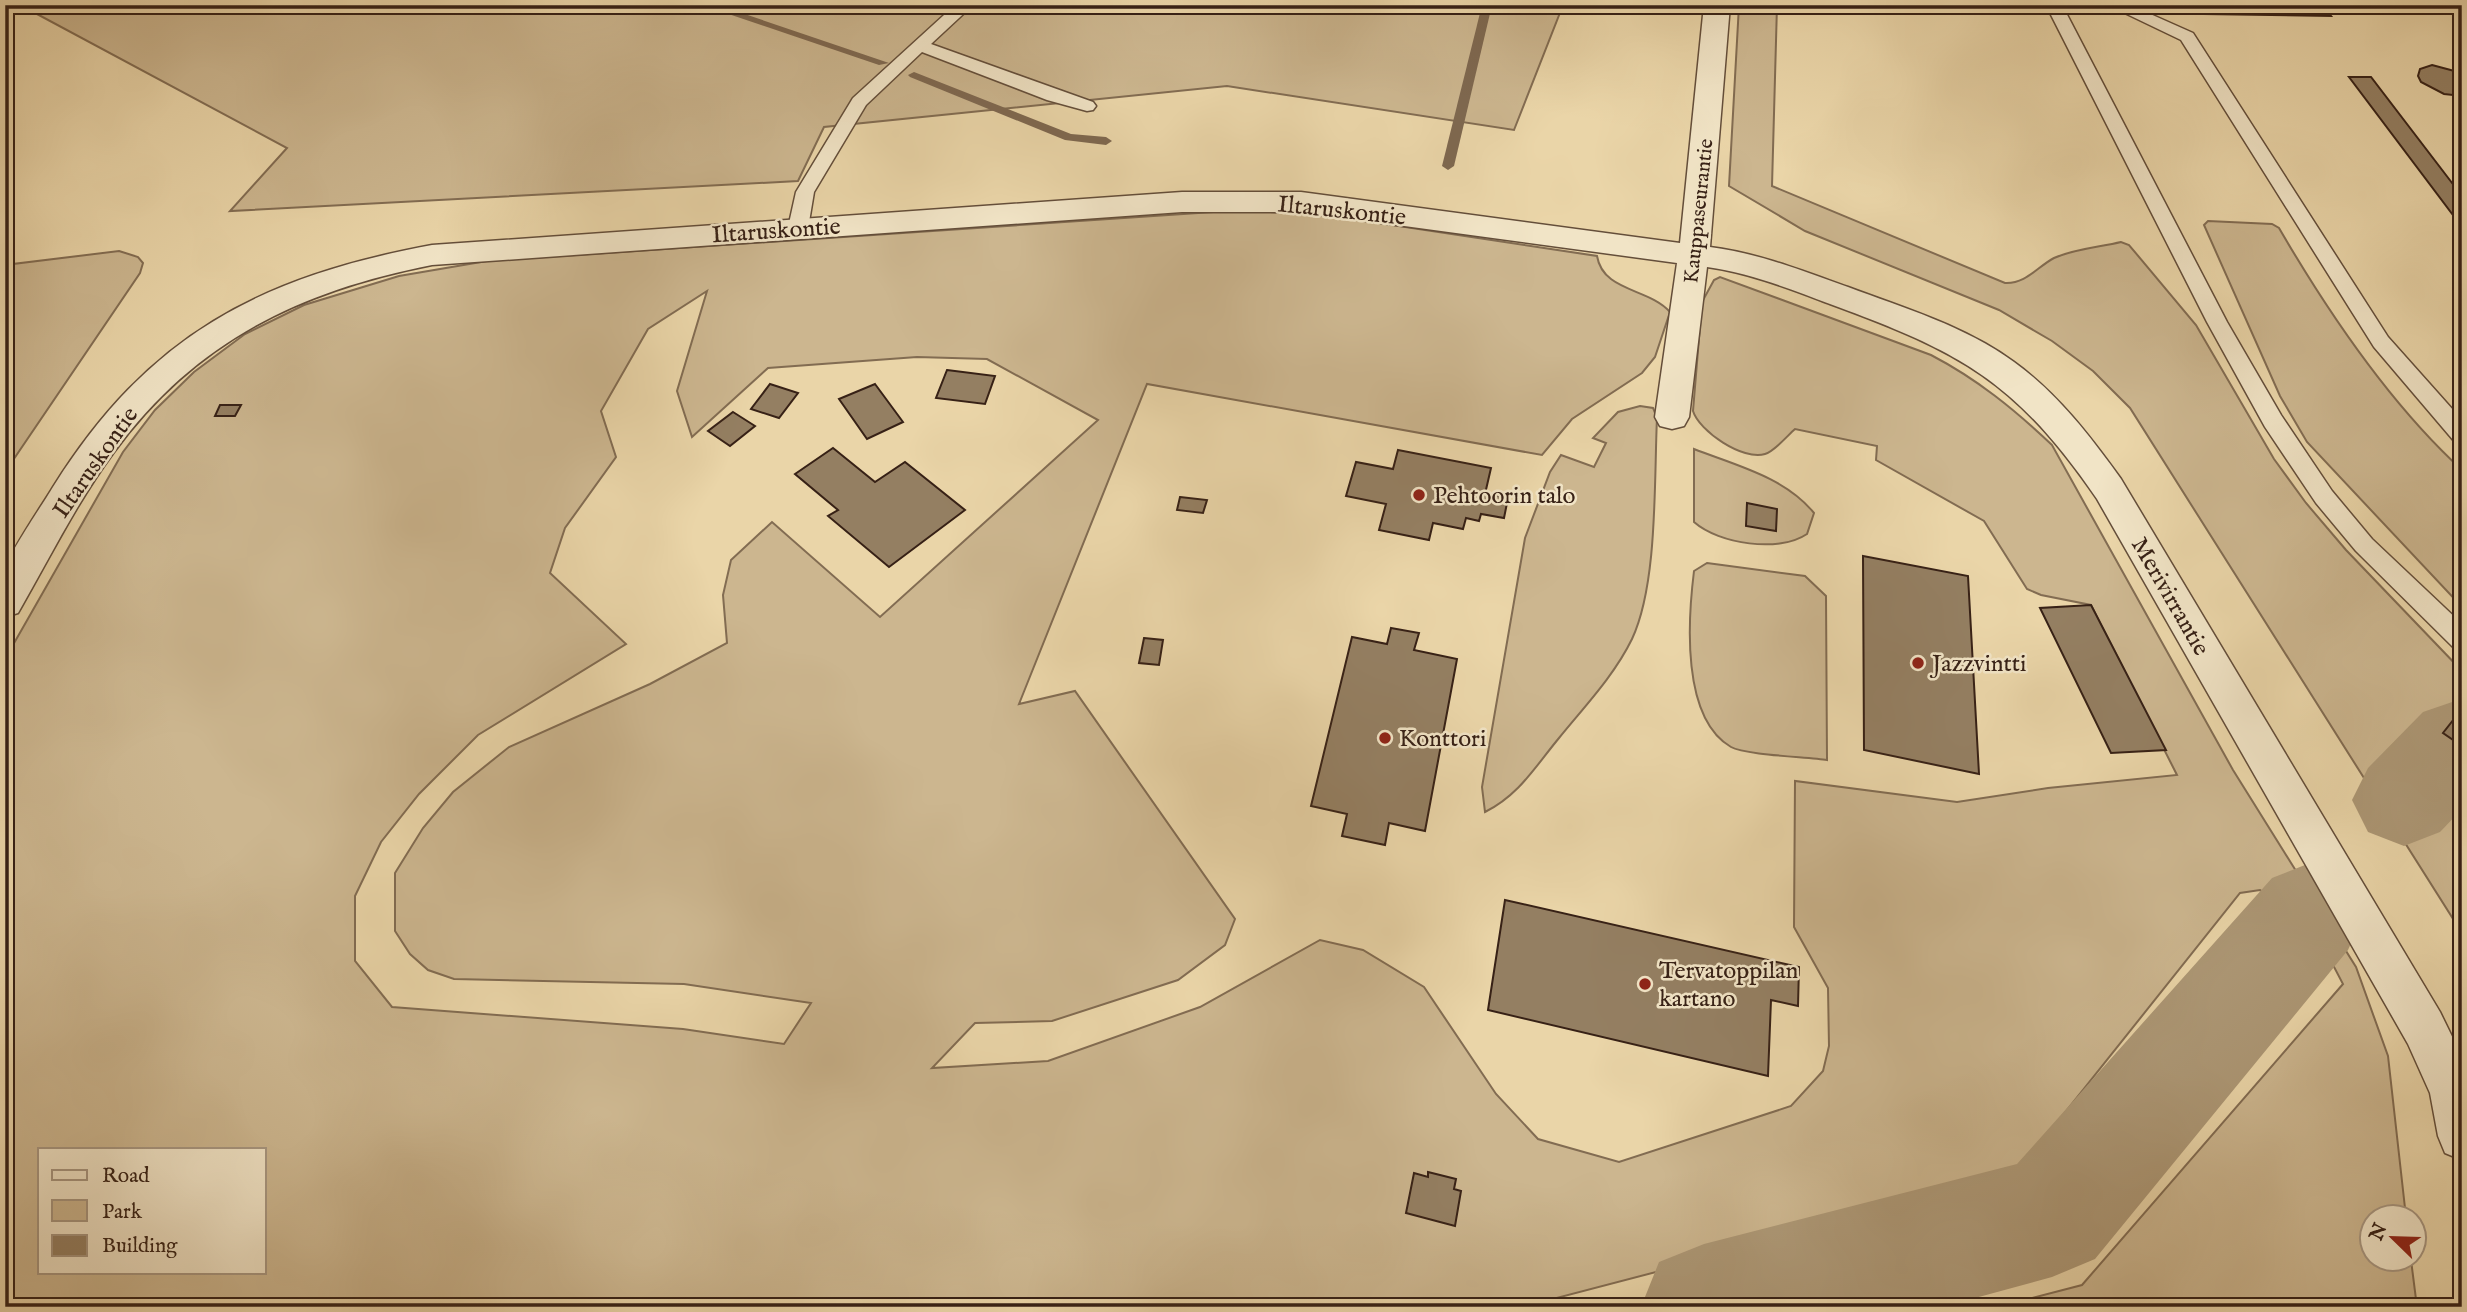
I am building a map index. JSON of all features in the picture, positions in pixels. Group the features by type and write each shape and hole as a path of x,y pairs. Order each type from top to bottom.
{"street":[{"name":"Kauppaseurantie","path":"1672,417 1694,253 1717,5"},
{"name":"Iltaruskontie","path":"5,602 67,498 116,424 170,365 234,320 309,284 372,265 432,255 1182,202 1301,202 1694,253"},
{"name":"Merivirrantie","path":"1694,253 1766,269 1908,321 1958,345 2000,369 2042,404 2078,443 2109,489 2424,1028 2453,1090 2462,1136"}],"lane":[{"path":"798,228 805,192 859,102 965,5"},
{"path":"2054,5 2217,321 2273,421 2324,497 2364,545 2462,640"},
{"path":"2116,5 2187,37 2381,342 2462,435"},
{"path":"919,45 1087,106"}],"green space":[{"path":"8,5 1563,5 1514,130 1227,86 824,127 798,181 230,211 287,148 37,14"},
{"path":"1739,5 1777,5 1772,186 2005,283 2019,281 2062,255 2121,242 2129,245 2196,325 2274,459 2306,503 2346,550 2462,671 2462,933 2130,408 2093,371 2052,341 1999,310 1805,231 1729,186"},
{"path":"1243,210 1339,217 1597,256 1608,277 1651,298 1670,312 1655,357 1642,373 1572,419 1542,455 1147,384 1019,704 1075,691 1235,919 1225,945 1178,980 1052,1021 975,1023 932,1068 1048,1061 1200,1007 1320,940 1363,950 1424,987 1496,1094 1538,1139 1619,1162 1791,1106 1823,1071 1829,1046 1828,988 1794,927 1795,781 1957,802 2048,788 2177,775 2091,605 2041,595 2027,589 1984,521 1876,460 1877,446 1795,429 1777,447 1765,454 1745,453 1713,435 1693,411 1702,302 1714,280 1720,277 1931,355 1994,396 2052,445 2233,770 2356,967 2388,1056 2405,1204 2358,1204 2358,1274 2413,1274 2417,1307 1997,1307 2082,1285 2343,984 2310,921 2260,890 2240,893 2012,1179 1522,1307 5,1307 5,659 123,452 155,410 194,372 245,334 304,305 399,276 487,261","holes":["707,291 677,391 692,437 768,368 917,357 987,359 1098,420 880,617 772,522 731,560 723,595 727,643 650,684 509,747 453,792 423,828 395,873 395,931 410,954 428,970 454,979 684,984 811,1003 784,1044 683,1029 392,1007 355,961 355,896 381,842 419,794 478,735 626,644 550,573 565,528 616,457 601,411 648,329"]},
{"path":"2208,221 2272,224 2279,228 2318,293 2385,387 2435,444 2462,470 2462,526 2457,531 2462,539 2462,607 2307,442 2280,396 2204,225"},
{"path":"119,251 138,257 143,263 140,273 5,472 5,265"},
{"path":"1640,406 1653,408 1657,418 1655,501 1651,561 1640,616 1632,639 1608,678 1526,780 1508,797 1485,812 1482,787 1525,538 1550,472 1561,455 1594,467 1606,443 1593,438 1618,412"},
{"path":"1694,449 1742,467 1789,490 1814,513 1807,534 1781,543 1749,543 1718,536 1694,522"},
{"path":"1707,563 1805,576 1826,596 1827,760 1738,750 1715,733 1703,714 1692,666 1690,615 1694,571"}],"building":[{"path":"2198,5 2322,5 2331,16 2204,14"},
{"path":"2432,65 2462,73 2462,96 2444,94 2421,82 2418,76 2420,69"},
{"path":"2349,77 2371,77 2462,196 2462,227"},
{"path":"947,370 995,376 985,404 936,398"},
{"path":"770,384 798,393 779,418 751,409"},
{"path":"875,384 903,422 867,439 839,399"},
{"path":"220,405 241,405 235,416 215,416"},
{"path":"733,412 755,426 730,446 708,431"},
{"path":"833,448 875,482 905,462 965,510 889,567 828,516 838,510 795,474"},
{"name":"Pehtoorin talo","path":"1398,450 1491,468 1485,494 1508,498 1504,518 1481,514 1479,521 1466,518 1463,529 1433,523 1429,540 1379,530 1386,504 1346,496 1356,462 1393,469"},
{"path":"1180,497 1207,500 1203,513 1177,510"},
{"path":"1747,503 1777,509 1776,531 1746,526"},
{"name":"Jazzvintti","path":"1863,556 1968,576 1979,774 1864,750"},
{"path":"2091,605 2166,750 2111,753 2040,608"},
{"name":"Konttori","path":"1391,628 1419,633 1414,650 1457,659 1425,831 1389,823 1385,845 1342,836 1347,814 1311,806 1352,637 1387,644"},
{"path":"1144,638 1163,640 1159,665 1139,663"},
{"path":"2454,719 2462,723 2462,746 2443,733"},
{"name":"Tervatoppilan kartano","path":"1505,900 1799,967 1798,1006 1771,1000 1768,1076 1488,1010"},
{"path":"1428,1172 1456,1179 1454,1189 1461,1191 1455,1226 1406,1213 1414,1173 1428,1177"}],"waterway":[{"path":"707,5 883,63"},
{"path":"1448,166 1487,5"},
{"path":"914,75 1069,137 1106,141"},
{"path":"2404,800 2458,743"},
{"path":"1704,1307 2052,1216 2310,914"}],"place":[{"name":"Pehtoorin talo","path":"1419,495"},
{"name":"Jazzvintti","path":"1918,663"},
{"name":"Konttori","path":"1385,738"},
{"name":"Tervatoppilan kartano","path":"1645,984"}]}
